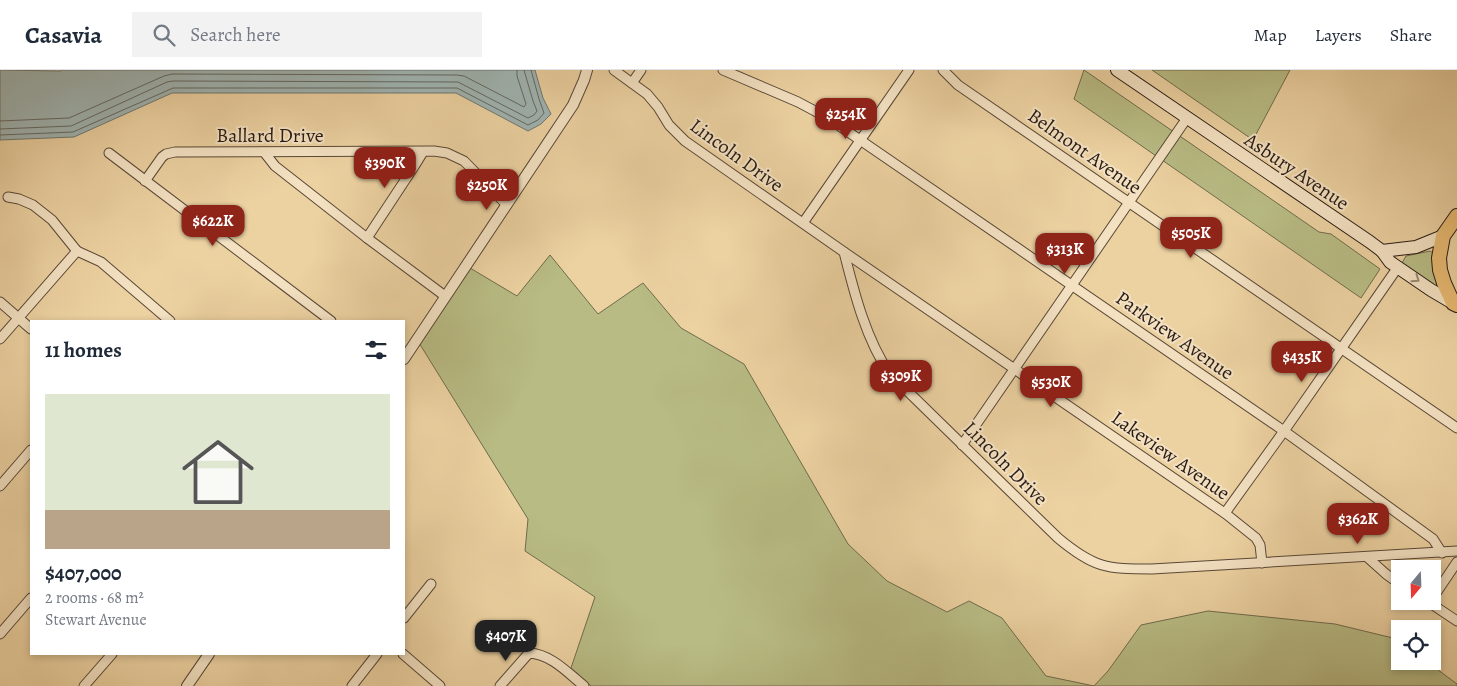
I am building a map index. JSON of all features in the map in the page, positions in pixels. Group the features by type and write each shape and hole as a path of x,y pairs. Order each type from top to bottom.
{"main road":[{"name":"Asbury Avenue","path":"1117,70 1382,251 1390,262 1455,304"},
{"path":"1455,304 1444,283 1439,258 1443,236 1457,216"},
{"path":"1382,251 1416,247 1443,236"}],"street":[{"path":"405,357 573,104 587,70"},
{"name":"Lincoln Drive","path":"614,70 647,94 669,125 685,141 844,252 852,284 874,348 899,384 1058,538 1076,553 1096,564 1115,568 1142,569 1457,551"},
{"path":"632,83 641,70"},
{"name":"Parkview Avenue","path":"722,70 798,102 828,118 861,140 1284,431 1433,539 1442,553"},
{"path":"803,223 908,70"},
{"name":"Belmont Avenue","path":"943,70 958,85 1457,428"},
{"path":"962,445 1187,118"},
{"path":"264,152 275,166 445,296"},
{"path":"367,238 423,152"},
{"path":"109,153 330,320"},
{"name":"Ballard Drive","path":"145,181 162,157 171,153 447,153 458,157 468,165 506,205"},
{"path":"8,198 19,199 33,205 52,220 77,251 101,262 169,320"},
{"path":"0,338 77,251"},
{"name":"Lakeview Avenue","path":"844,252 1225,513 1256,538 1260,545 1262,563"},
{"path":"1225,513 1398,267"},
{"path":"0,302 30,328"},
{"path":"0,486 30,451"},
{"path":"1368,557 1391,578"},
{"path":"1441,585 1457,562"},
{"path":"405,617 431,584"},
{"path":"0,634 30,599"},
{"path":"1441,609 1457,621"},
{"path":"500,686 529,653 539,654 550,659 584,686"},
{"path":"84,686 111,655"},
{"path":"188,686 208,655"},
{"path":"352,686 376,655"},
{"path":"404,655 440,686"}],"green space":[{"path":"1084,70 1319,232 1331,234 1380,269 1361,298 1074,99"},
{"path":"1152,70 1290,70 1253,140"},
{"path":"1430,251 1433,253 1441,291 1402,263 1406,256"},
{"path":"550,255 598,314 643,283 681,328 744,364 848,544 887,581 947,612 969,601 1002,618 1046,676 1094,686 591,686 571,668 595,597 525,551 528,519 416,338 465,265 517,296"},
{"path":"1208,611 1335,624 1391,638 1391,670 1438,670 1457,684 1457,686 1094,686 1108,671 1141,625"}],"water":[{"path":"0,70 535,70 543,98 551,114 541,124 528,131 456,93 172,93 74,137 0,140"}]}
